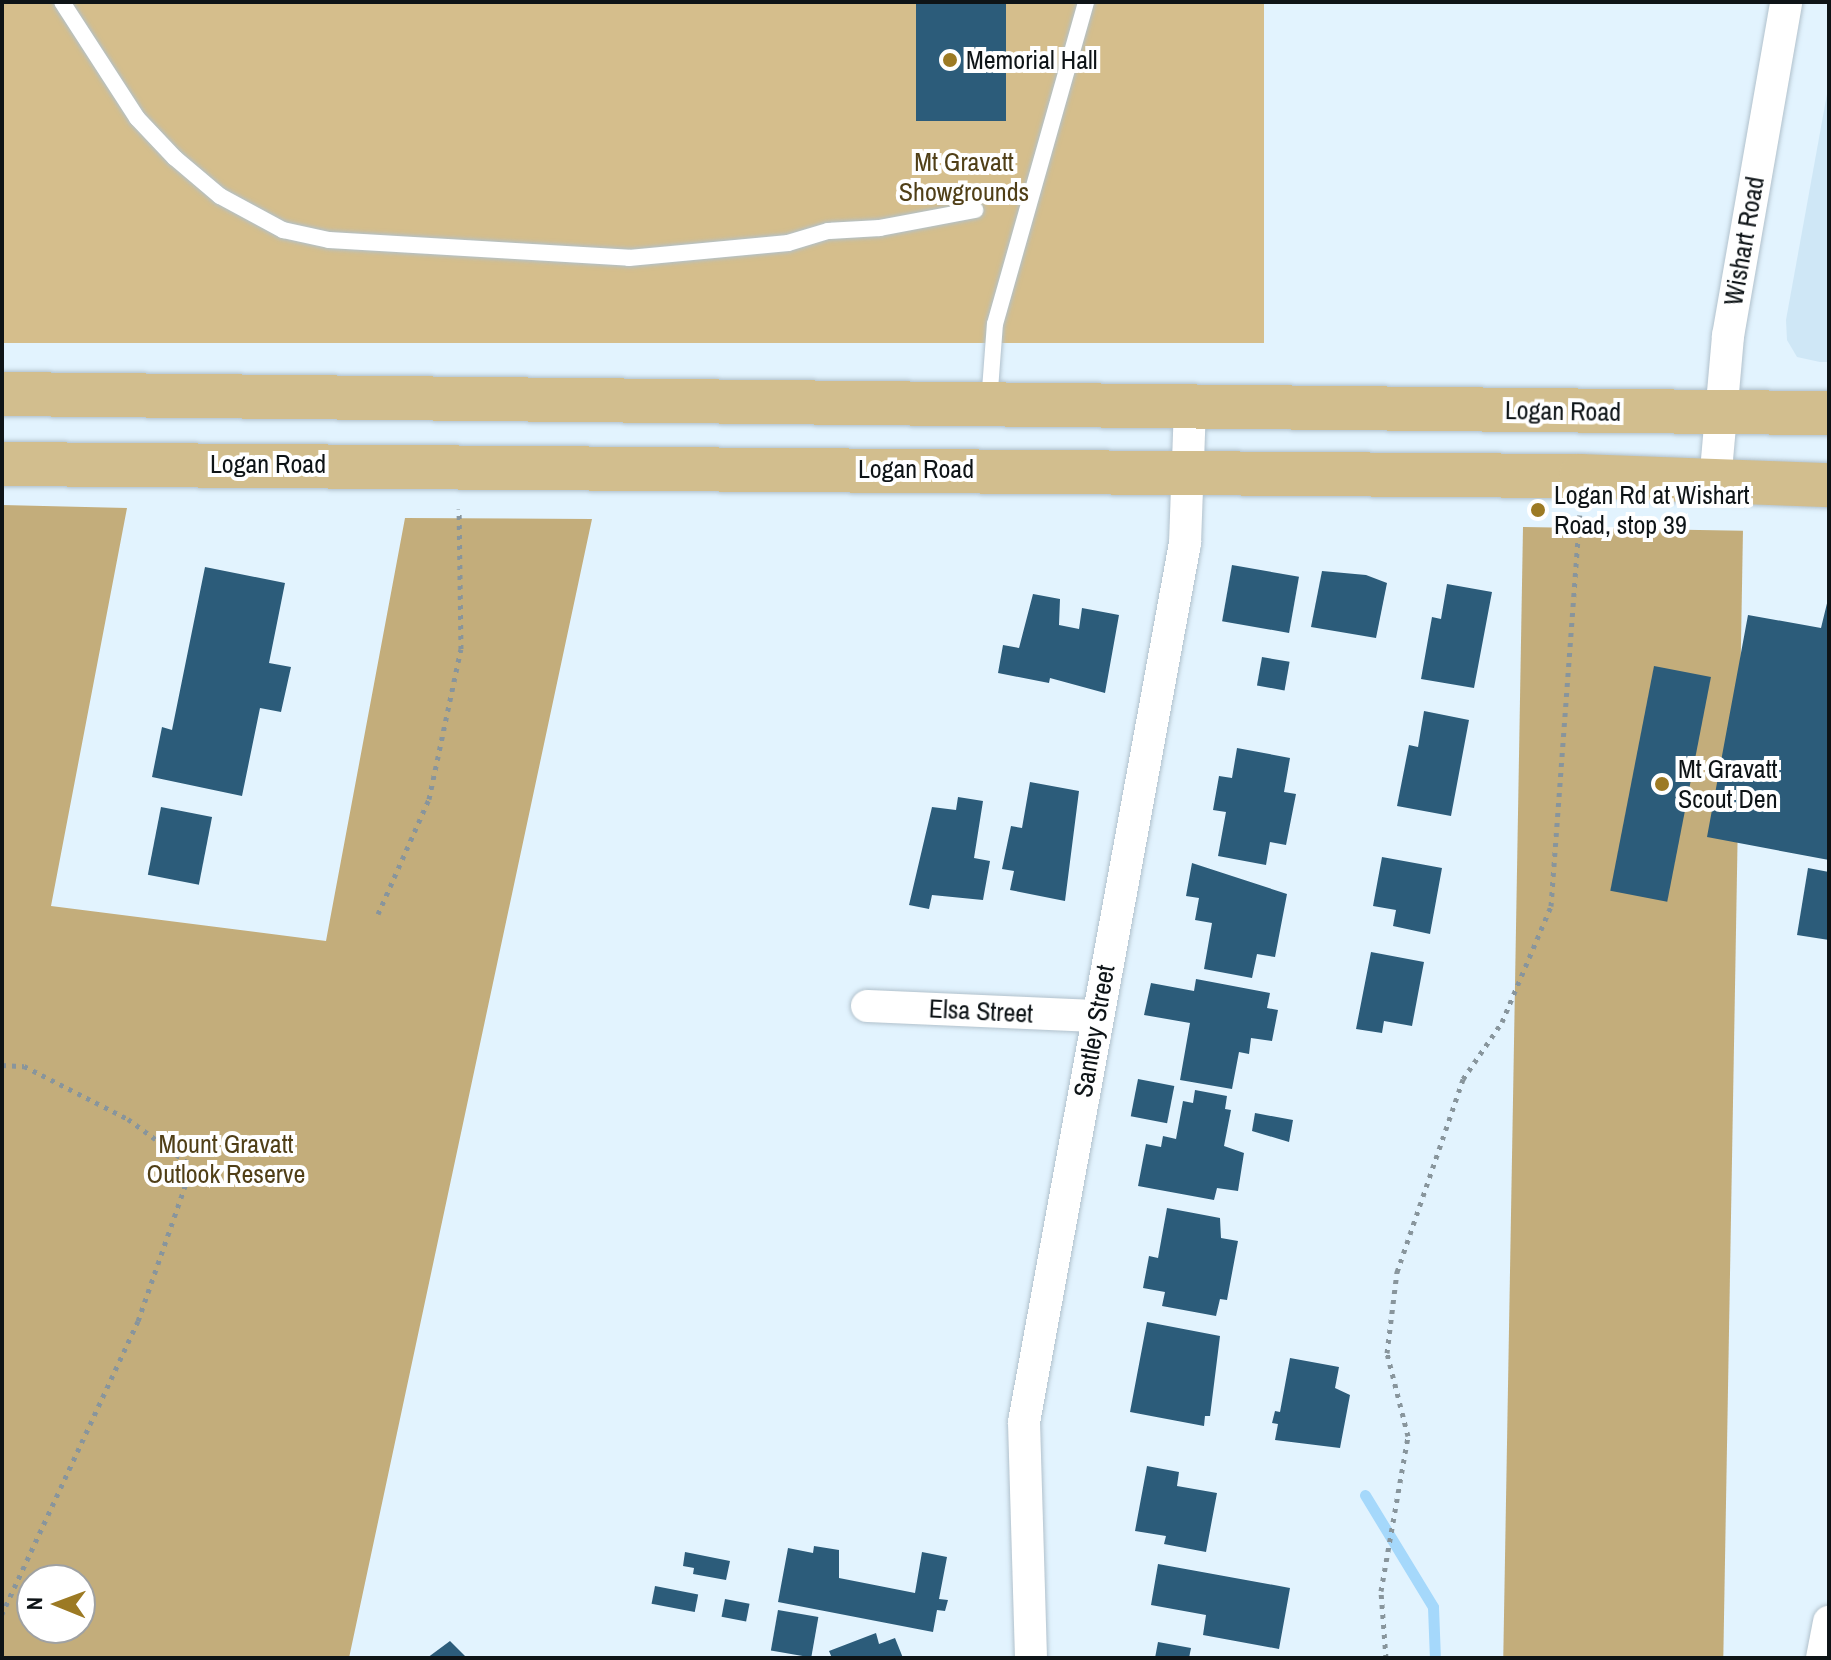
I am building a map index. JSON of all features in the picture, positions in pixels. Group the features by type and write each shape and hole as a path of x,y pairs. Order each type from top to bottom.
{"main road":[{"name":"Logan Road","path":"2,394 1829,413"},
{"name":"Logan Road","path":"2,464 452,464 1581,476 1829,485"}],"street":[{"name":"Wishart Road","path":"1715,482 1735,291 1786,2"},
{"name":"Santley Street","path":"1031,1658 1024,1422 1185,543 1190,407"},
{"name":"Elsa Street","path":"867,1006 1096,1016"},
{"path":"1822,1658 1829,1622"}],"lane":[{"path":"62,2 137,118 175,158 220,196 283,230 329,240 629,258 750,248 828,231 880,228 975,210"},
{"path":"989,405 995,324 1086,2"}],"path":[{"path":"378,914 429,799 461,649 464,539 452,464"},
{"path":"1386,1658 1381,1591 1408,1436 1387,1353 1397,1272 1463,1079 1502,1022 1551,906 1581,476"},
{"path":"2,1065 24,1066 128,1119 192,1166 138,1321 2,1614"}],"shaded area":[{"path":"1829,83 1829,362 1820,362 1797,357 1787,340 1786,320"}],"green space":[{"name":"Mt Gravatt Showgrounds","path":"2,2 1264,2 1264,343 2,343"},
{"name":"Mount Gravatt Outlook Reserve","path":"2,505 127,508 51,906 326,941 405,518 592,519 349,1658 2,1658"},
{"path":"1523,527 1743,531 1723,1658 1503,1658"}],"building":[{"name":"Memorial Hall","path":"916,2 1006,2 1006,121 916,121"},
{"path":"1232,565 1299,577 1289,633 1222,621"},
{"path":"205,567 285,583 269,663 291,667 281,712 260,708 242,796 152,777 162,727 172,730"},
{"path":"1322,571 1366,575 1387,583 1376,638 1311,627"},
{"path":"1447,584 1492,592 1474,688 1421,679 1432,617 1441,619"},
{"path":"1033,594 1060,599 1059,625 1079,629 1082,608 1119,615 1105,693 1050,678 1049,683 998,673 1003,645 1019,648"},
{"path":"1829,595 1829,860 1707,837 1748,615 1821,628"},
{"path":"1262,657 1290,662 1285,690 1257,686"},
{"name":"Mt Gravatt Scout Den","path":"1654,666 1711,677 1667,902 1610,891"},
{"path":"1424,711 1469,720 1451,816 1397,806 1409,745 1418,747"},
{"path":"1237,748 1290,758 1284,792 1296,794 1286,845 1270,842 1266,865 1218,856 1226,812 1213,810 1219,776 1232,778"},
{"path":"1030,782 1079,791 1065,901 1010,890 1014,871 1002,869 1011,826 1022,828"},
{"path":"958,797 983,801 974,858 990,861 983,900 932,895 929,909 909,905 932,807 956,810"},
{"path":"161,807 212,817 199,885 148,875"},
{"path":"1382,857 1442,868 1430,934 1393,926 1396,910 1373,906"},
{"path":"1192,863 1287,894 1275,957 1257,954 1252,978 1204,969 1212,923 1195,920 1199,898 1186,896"},
{"path":"1808,868 1829,872 1829,940 1797,935"},
{"path":"1371,952 1424,962 1412,1026 1384,1021 1382,1033 1356,1029"},
{"path":"1196,979 1270,993 1267,1008 1278,1010 1272,1041 1251,1038 1249,1054 1239,1052 1232,1089 1180,1080 1190,1023 1144,1015 1151,983 1194,991"},
{"path":"1138,1079 1174,1086 1167,1123 1131,1116"},
{"path":"1195,1090 1227,1096 1225,1109 1231,1110 1224,1146 1244,1153 1238,1191 1217,1188 1214,1200 1138,1186 1146,1144 1161,1147 1163,1136 1176,1139 1183,1101 1193,1103"},
{"path":"1255,1113 1293,1120 1289,1142 1252,1131"},
{"path":"1167,1208 1220,1218 1221,1238 1238,1241 1227,1300 1220,1299 1216,1316 1162,1306 1165,1292 1143,1288 1149,1256 1158,1258"},
{"path":"1147,1322 1220,1336 1210,1416 1205,1416 1204,1426 1130,1412"},
{"path":"1290,1358 1339,1367 1335,1388 1350,1395 1340,1448 1275,1440 1278,1424 1272,1423 1275,1411 1280,1412"},
{"path":"1147,1466 1179,1472 1177,1486 1217,1493 1206,1552 1164,1544 1166,1536 1135,1531"},
{"path":"814,1546 839,1550 839,1578 915,1593 922,1552 947,1557 939,1599 948,1600 945,1611 937,1610 933,1632 778,1602 788,1548 813,1553"},
{"path":"685,1552 730,1561 726,1580 693,1574 694,1568 683,1566"},
{"path":"1158,1564 1290,1588 1279,1649 1203,1635 1206,1615 1151,1605"},
{"path":"655,1586 698,1594 695,1612 652,1604"},
{"path":"725,1599 750,1604 746,1621 722,1617"},
{"path":"778,1610 818,1617 811,1657 771,1650"},
{"path":"876,1633 879,1644 895,1638 903,1658 832,1658 829,1651"},
{"path":"450,1641 467,1658 427,1658"},
{"path":"1158,1642 1191,1648 1189,1658 1155,1658"}],"waterway":[{"path":"1365,1495 1433,1607 1435,1658"}],"place":[{"name":"Memorial Hall","path":"950,60"},
{"name":"Logan Rd at Wishart Road, stop 39","path":"1538,510"},
{"name":"Mt Gravatt Scout Den","path":"1662,784"}]}
